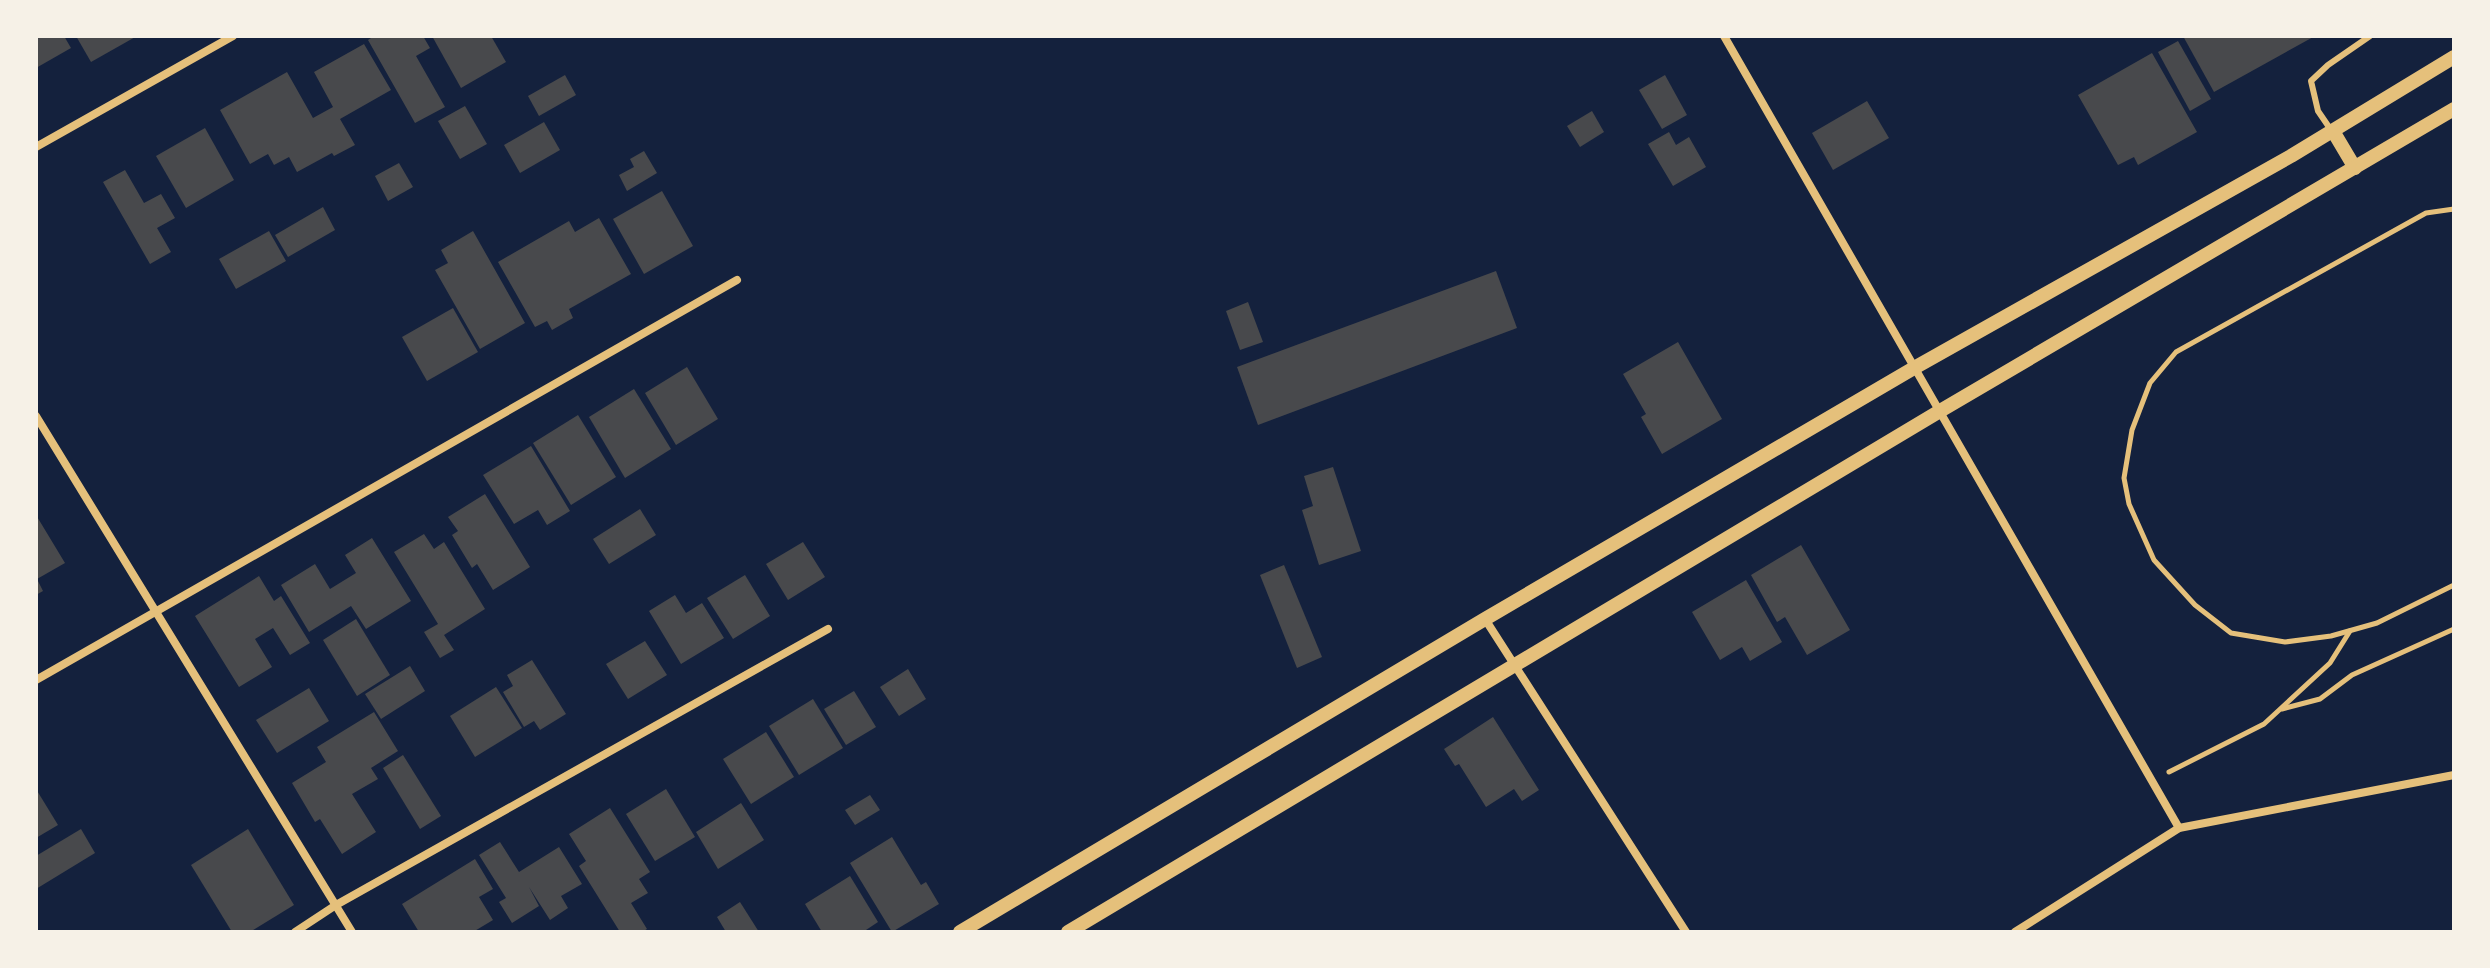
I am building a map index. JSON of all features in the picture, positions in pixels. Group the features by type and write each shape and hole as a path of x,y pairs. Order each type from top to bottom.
{"street":[{"path":"36,147 233,36"},
{"path":"1724,36 2179,828"},
{"path":"960,932 1485,619 1914,368 2333,131 2454,57"},
{"path":"1068,932 1940,411 2454,109"},
{"path":"2333,131 2355,168"},
{"path":"36,680 737,280"},
{"path":"36,416 352,932"},
{"path":"1485,619 1686,932"},
{"path":"295,932 336,905 828,629"},
{"path":"2015,932 2179,828 2454,775"}],"lane":[{"path":"2333,131 2318,111 2311,81 2328,65 2370,36"}],"path":[{"path":"2454,209 2426,213 2176,352 2150,383 2132,430 2124,478 2129,504 2154,560 2195,605 2231,633 2285,642 2331,636 2377,623 2454,585"},
{"path":"2278,711 2320,699 2352,675 2454,629"},
{"path":"2153,781 2264,724 2330,663 2351,630"}],"building":[{"path":"36,36 64,36 71,48 36,68"},
{"path":"76,36 137,36 91,62"},
{"path":"374,36 423,36 430,48 416,56 445,107 415,123 368,40"},
{"path":"432,36 491,36 506,62 461,88"},
{"path":"2183,36 2315,36 2214,92"},
{"path":"2178,41 2211,99 2190,111 2158,52"},
{"path":"364,44 391,90 340,119 355,145 334,156 332,153 297,172 289,157 274,165 268,154 250,164 220,110 287,72 313,118 333,107 314,72"},
{"path":"2152,53 2197,132 2138,165 2134,157 2118,165 2078,95"},
{"path":"565,75 576,95 539,116 528,96"},
{"path":"1665,75 1687,115 1662,129 1639,90"},
{"path":"1867,101 1889,138 1833,170 1812,133"},
{"path":"465,106 487,144 460,159 438,121"},
{"path":"1592,111 1604,132 1580,147 1567,126"},
{"path":"544,122 560,150 520,173 504,145"},
{"path":"205,128 234,180 186,208 156,156"},
{"path":"1669,132 1676,145 1689,137 1706,167 1673,186 1648,144"},
{"path":"644,151 657,173 627,191 619,175 634,167 630,159"},
{"path":"399,163 413,187 388,201 375,176"},
{"path":"125,170 144,203 161,194 175,218 157,228 171,252 150,264 103,182"},
{"path":"662,191 693,246 644,274 613,219"},
{"path":"323,207 335,230 288,257 275,235"},
{"path":"599,218 631,274 569,309 573,318 552,330 547,321 535,327 498,262 569,221 575,232"},
{"path":"269,231 286,261 236,289 219,259"},
{"path":"473,231 525,323 480,349 435,270 448,263 441,250"},
{"path":"1496,271 1517,328 1258,425 1237,367"},
{"path":"1248,302 1263,342 1240,350 1226,311"},
{"path":"453,308 478,352 427,381 402,337"},
{"path":"1678,342 1722,419 1662,454 1641,417 1646,414 1623,374"},
{"path":"687,367 718,419 676,445 645,393"},
{"path":"634,389 671,449 625,478 589,417"},
{"path":"578,415 616,477 571,505 533,443"},
{"path":"531,446 570,511 547,525 538,510 514,524 483,475"},
{"path":"1333,467 1361,551 1319,565 1302,510 1313,506 1304,476"},
{"path":"485,494 530,567 493,590 477,564 472,568 452,535 458,531 448,517"},
{"path":"640,509 656,535 609,564 593,539"},
{"path":"36,515 65,563 37,579 43,591 36,595"},
{"path":"424,534 434,549 444,542 485,609 444,635 454,650 440,658 424,632 438,624 394,552"},
{"path":"372,538 411,601 366,629 351,606 309,632 281,585 315,564 330,589 356,573 345,555"},
{"path":"803,542 825,577 788,600 766,564"},
{"path":"1801,545 1850,630 1807,655 1785,617 1777,622 1751,575"},
{"path":"1284,565 1322,657 1297,668 1260,575"},
{"path":"745,575 770,616 733,639 707,598"},
{"path":"259,576 274,601 281,596 310,643 290,655 273,628 255,639 272,667 239,687 195,616"},
{"path":"1746,580 1782,642 1750,661 1742,647 1720,660 1692,612"},
{"path":"675,595 686,613 702,603 724,638 681,664 649,611"},
{"path":"356,619 390,675 357,696 323,640"},
{"path":"645,641 667,675 628,699 606,664"},
{"path":"532,660 566,714 540,730 534,721 524,727 503,692 513,686 507,675"},
{"path":"410,666 425,691 381,719 365,694"},
{"path":"908,669 926,699 899,716 880,687"},
{"path":"496,687 522,728 475,757 450,716"},
{"path":"309,688 329,721 277,753 256,720"},
{"path":"854,691 876,727 846,745 824,709"},
{"path":"813,699 843,748 799,775 769,726"},
{"path":"374,712 398,751 371,768 378,779 352,794 376,832 342,854 320,819 315,822 292,783 326,762 317,747"},
{"path":"1493,717 1539,790 1522,801 1514,789 1486,807 1459,764 1455,766 1444,749"},
{"path":"766,732 794,777 751,804 723,759"},
{"path":"403,755 441,816 420,829 383,768"},
{"path":"36,789 58,825 36,838"},
{"path":"666,789 695,837 655,861 626,814"},
{"path":"870,795 880,810 855,825 845,810"},
{"path":"741,803 764,840 718,869 696,832"},
{"path":"610,808 650,872 639,879 648,893 631,903 647,929 642,932 620,932 579,866 586,861 569,834"},
{"path":"81,829 95,853 36,889 36,856"},
{"path":"248,829 294,905 250,932 232,932 191,865"},
{"path":"892,837 921,885 926,882 939,904 892,932 850,863"},
{"path":"500,842 519,872 559,847 582,884 561,896 568,908 550,920 529,887 539,906 512,923 499,902 506,898 479,855"},
{"path":"475,859 493,889 479,897 493,920 473,932 419,932 402,904"},
{"path":"850,876 878,922 863,932 822,932 805,904"},
{"path":"740,902 759,932 726,932 717,917"}]}
